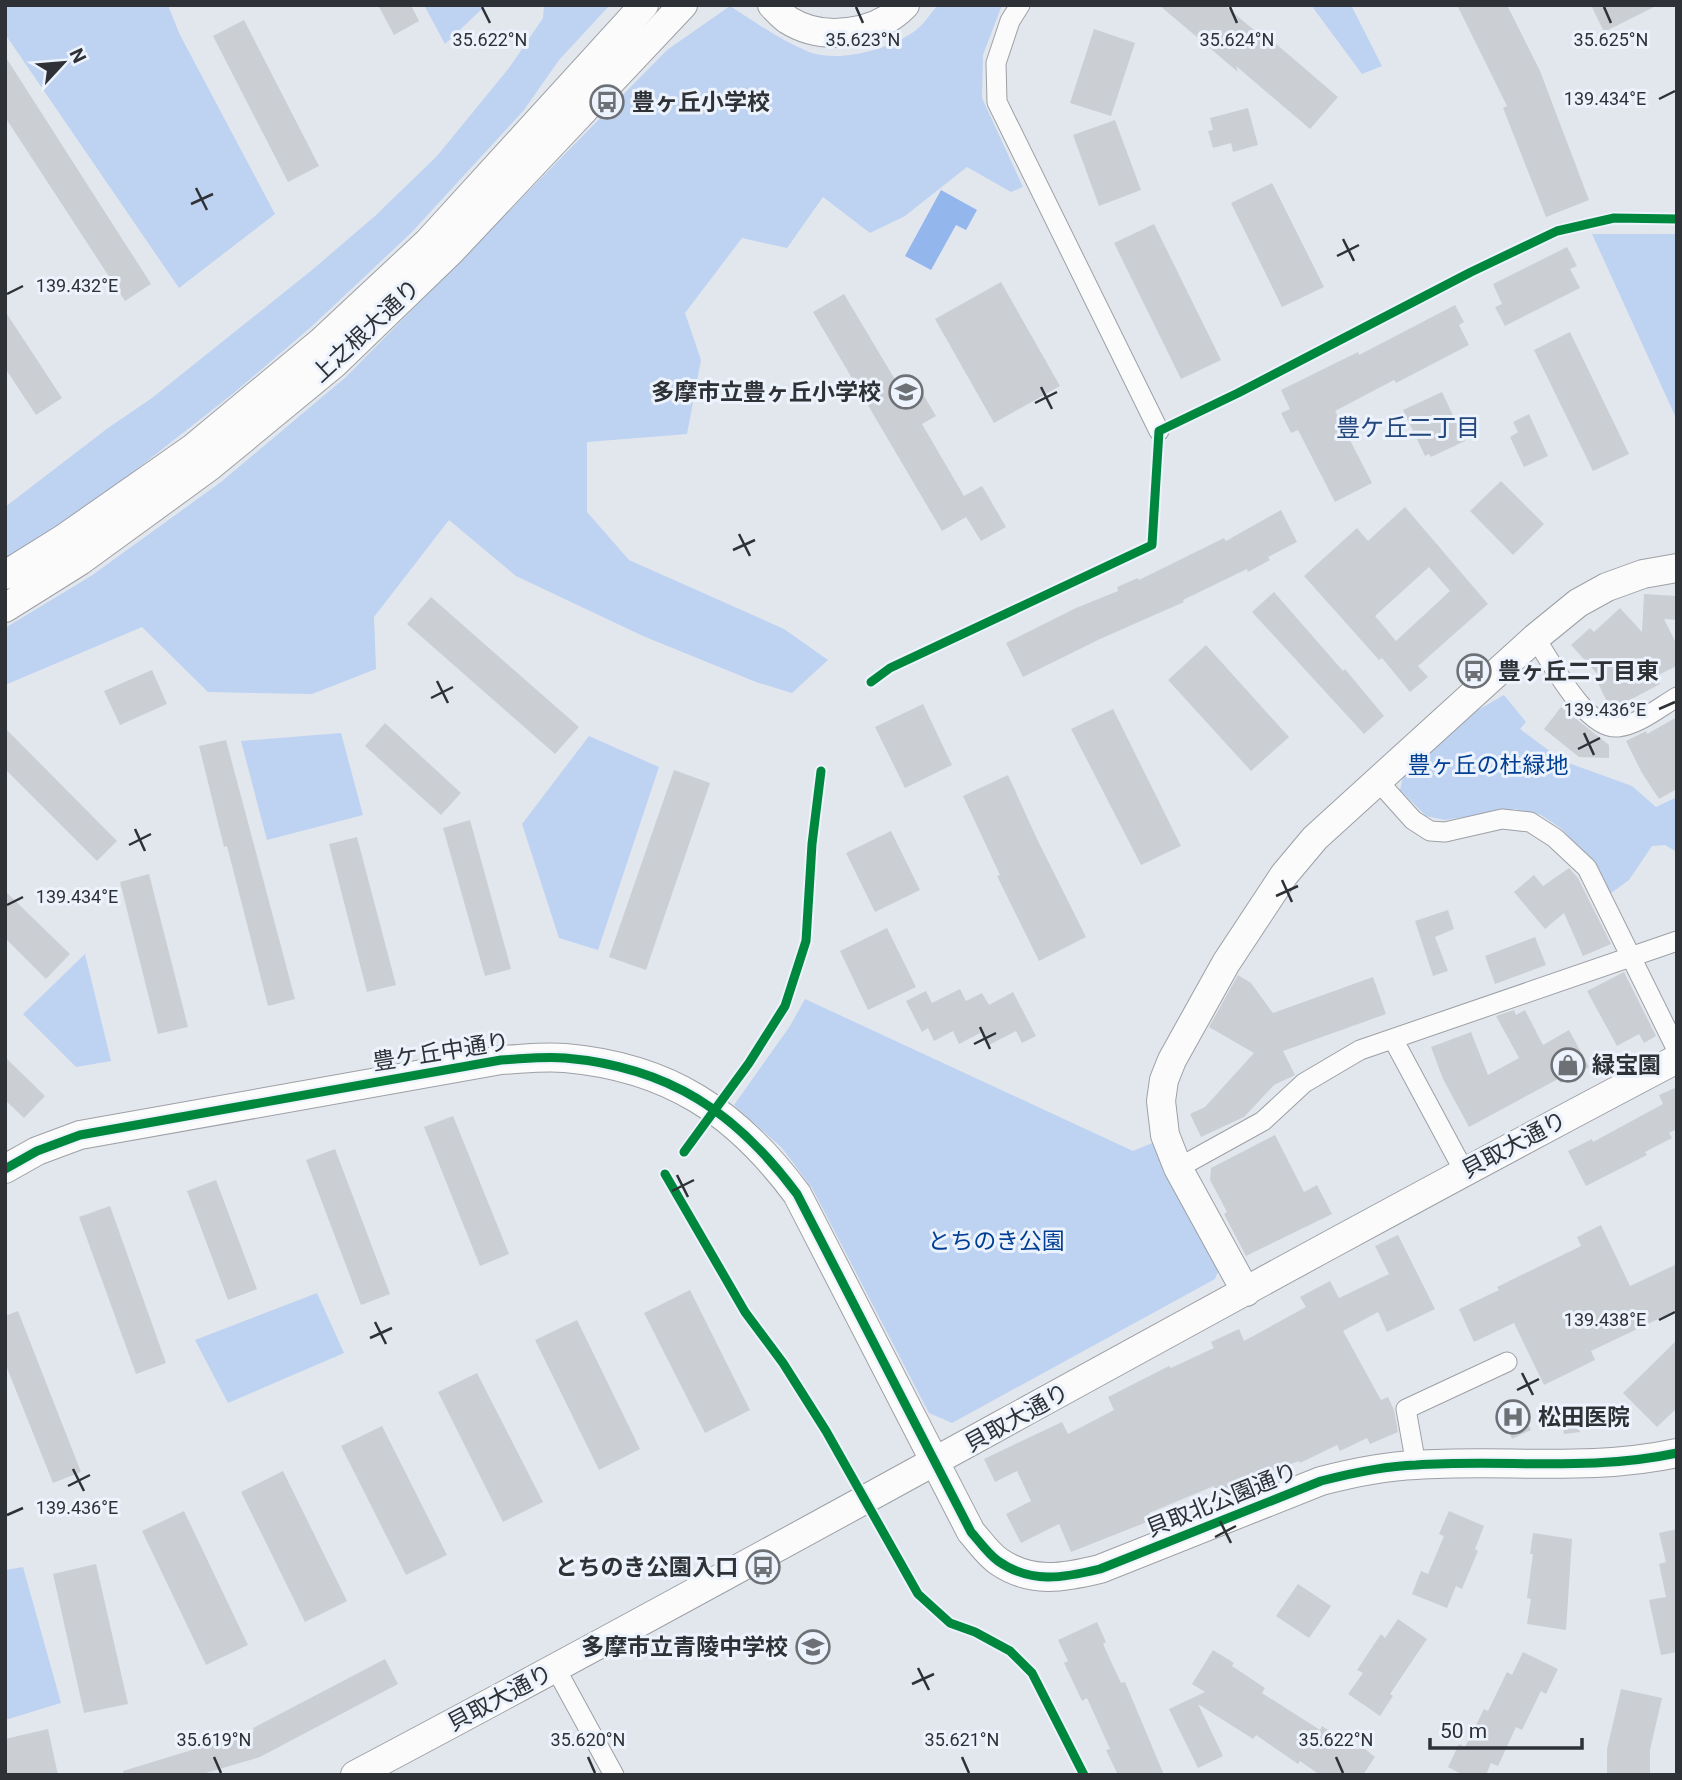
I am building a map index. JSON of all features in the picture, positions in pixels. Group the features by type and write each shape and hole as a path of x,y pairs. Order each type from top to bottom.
{"street":[{"name":"上之根大通り","path":"5,575 64,538 193,448 322,341 428,242 644,5"},
{"name":"上之根大通り","path":"5,608 80,561 209,467 334,364 450,252 683,5"},
{"path":"772,5 787,20 813,30 844,33 877,25 905,5"},
{"path":"1020,5 1010,20 996,63 997,102 1159,431"},
{"path":"1246,1292 1178,1168 1161,1118 1164,1080 1172,1060 1226,963 1284,875 1315,838 1535,638 1578,603 1607,587 1643,574 1677,568"},
{"path":"1535,638 1584,710 1604,725 1618,727 1638,720 1677,697"},
{"path":"1378,781 1413,820 1430,831 1445,832 1502,819 1530,822 1555,838 1587,869 1677,1050"},
{"path":"1178,1168 1263,1121 1304,1083 1360,1050 1677,941"},
{"path":"1393,1039 1464,1171"},
{"name":"豊ケ丘中通り","path":"5,1169 37,1151 80,1135 501,1060 563,1057 626,1067 691,1093 722,1114 765,1152 780,1171 797,1194 936,1462"},
{"name":"貝取大通り","path":"355,1775 556,1669 1464,1171 1677,1059"},
{"path":"1416,1465 1406,1409 1507,1362"},
{"name":"貝取北公園通り","path":"936,1462 971,1532 997,1560 1028,1575 1064,1578 1100,1569 1321,1481 1357,1472 1416,1465 1583,1465 1638,1461 1677,1453"},
{"path":"556,1669 614,1775"}],"green space":[{"path":"5,5 168,5 179,33 275,214 179,288 5,34"},
{"path":"424,5 486,5 445,44"},
{"path":"544,5 610,5 559,60 524,110 411,233 311,327 235,392 58,531 5,565 5,507 108,428 152,398 375,216 437,156 509,68 543,18"},
{"path":"938,5 1002,5 983,55 982,98 1023,187 1011,192 967,167 905,216 870,233 823,197 787,248 742,238 685,313 701,360 687,434 587,442 587,512 629,560 784,629 828,660 792,693 756,682 643,636 516,576 449,520 374,617 376,669 312,694 208,692 142,627 5,685 5,628 91,576 221,482 346,377 667,50 730,6 778,37 809,52 834,56 862,53 889,45 912,33"},
{"path":"1311,5 1351,5 1382,66 1362,74"},
{"path":"1592,234 1677,234 1677,420"},
{"name":"豊ヶ丘の杜緑地","path":"1504,695 1526,722 1520,729 1563,761 1632,786 1656,807 1677,797 1677,852 1665,845 1652,846 1629,880 1610,894 1598,870 1562,829 1541,815 1515,809 1445,820 1426,816 1400,790 1403,777 1473,713"},
{"path":"341,733 363,815 267,840 241,741"},
{"path":"589,736 659,767 598,950 559,938 522,824"},
{"path":"85,954 111,1061 76,1067 23,1014"},
{"name":"とちのき公園","path":"805,999 1133,1151 1155,1142 1221,1265 1215,1279 952,1423 929,1413 812,1188 782,1148 734,1105 790,1026"},
{"path":"317,1293 344,1353 228,1403 195,1340"},
{"path":"23,1567 61,1703 5,1720 5,1570"}],"water":[{"path":"941,190 977,210 966,230 956,225 931,270 905,256"}],"building":[{"path":"378,5 411,5 419,21 394,35"},
{"path":"1159,5 1224,5 1260,35 1262,32 1338,97 1310,129"},
{"path":"1457,5 1507,5 1540,71 1589,200 1546,217 1503,108 1507,106"},
{"path":"1591,5 1658,5 1604,32"},
{"path":"244,20 319,166 288,182 213,36"},
{"path":"1094,29 1135,43 1111,116 1070,103"},
{"path":"5,56 151,284 125,301 5,117"},
{"path":"1248,108 1258,145 1233,152 1231,143 1213,148 1208,131 1213,130 1210,118"},
{"path":"1115,120 1141,190 1099,206 1073,135"},
{"path":"1272,183 1324,287 1282,307 1231,203"},
{"path":"1154,224 1221,360 1181,379 1114,243"},
{"path":"1567,247 1577,266 1570,269 1580,288 1505,326 1495,307 1502,304 1493,284"},
{"path":"1001,282 1060,386 994,423 935,319"},
{"path":"844,294 903,393 917,384 936,416 922,424 964,496 982,486 1006,527 981,541 966,517 942,531 813,312"},
{"path":"1455,305 1464,322 1459,325 1469,345 1335,411 1372,483 1335,502 1298,430 1291,433 1281,413 1290,409 1281,390 1358,352 1359,355"},
{"path":"5,311 62,398 36,415 5,368"},
{"path":"1570,332 1629,454 1593,471 1534,350"},
{"path":"1442,392 1465,441 1431,457 1429,454 1425,456 1403,410"},
{"path":"1529,414 1548,456 1524,467 1510,437 1518,432 1513,422"},
{"path":"1501,481 1544,524 1513,555 1470,511"},
{"path":"1405,507 1488,604 1418,666 1428,677 1410,692 1382,658 1379,660 1304,576 1357,528 1368,541","holes":["1429,567 1450,591 1396,641 1375,616"]},
{"path":"1281,510 1297,542 1268,557 1270,560 1023,677 1006,643 1076,608 1118,591 1117,587 1138,578 1139,580 1224,538 1226,541"},
{"path":"1274,592 1384,716 1364,734 1252,612"},
{"path":"1644,594 1677,596 1677,620 1664,619 1677,645 1677,666 1656,676 1660,684 1611,710 1596,679 1600,677 1571,645 1590,628 1594,632 1620,608 1642,632"},
{"path":"431,597 579,727 555,754 407,624"},
{"path":"1206,645 1289,737 1251,771 1168,680"},
{"path":"152,670 167,704 120,725 104,691"},
{"path":"923,704 952,765 905,788 875,727"},
{"path":"1561,707 1609,745 1609,758 1579,757 1544,729"},
{"path":"1113,709 1181,846 1141,865 1071,729"},
{"path":"1677,717 1677,789 1659,799 1626,741 1646,731 1647,734"},
{"path":"385,723 461,793 441,815 365,746"},
{"path":"5,728 117,841 97,861 5,769"},
{"path":"226,740 295,999 268,1006 199,746"},
{"path":"674,770 710,783 646,970 609,957"},
{"path":"1008,775 1086,937 1039,961 997,876 1000,875 963,796"},
{"path":"470,820 511,969 485,976 443,828"},
{"path":"891,831 920,890 875,912 846,853"},
{"path":"357,837 396,985 367,992 329,844"},
{"path":"1569,868 1578,878 1611,944 1583,956 1564,913 1545,929 1514,892 1534,875 1543,886"},
{"path":"149,874 188,1027 158,1034 120,882"},
{"path":"5,891 70,954 46,979 5,938"},
{"path":"1448,910 1454,929 1435,937 1448,971 1433,976 1415,921"},
{"path":"887,928 916,987 868,1010 840,951"},
{"path":"1535,937 1546,965 1495,984 1485,956"},
{"path":"1624,972 1656,1036 1644,1043 1639,1034 1617,1046 1587,991"},
{"path":"1238,975 1251,983 1273,1013 1373,977 1386,1014 1283,1051 1295,1075 1274,1085 1244,1117 1201,1137 1190,1114 1205,1107 1254,1053 1209,1027"},
{"path":"960,989 966,1001 982,993 989,1005 1013,992 1036,1036 1022,1043 1016,1031 989,1045 982,1032 959,1044 953,1031 934,1041 928,1028 922,1032 906,1001 926,991 932,1003"},
{"path":"1514,1010 1516,1015 1525,1010 1543,1045 1569,1030 1589,1067 1560,1083 1558,1079 1469,1127 1443,1079 1431,1047 1471,1032 1488,1075 1519,1058 1496,1016"},
{"path":"5,1057 45,1096 24,1118 5,1100"},
{"path":"1677,1087 1677,1133 1675,1130 1669,1133 1672,1138 1645,1152 1647,1155 1586,1186 1568,1151 1592,1139 1593,1142 1663,1104 1659,1095"},
{"path":"453,1116 509,1254 480,1266 424,1127"},
{"path":"1275,1135 1304,1192 1317,1185 1332,1214 1246,1256 1210,1180 1211,1168"},
{"path":"335,1149 390,1294 361,1305 306,1160"},
{"path":"216,1180 257,1289 228,1300 187,1191"},
{"path":"110,1206 166,1363 136,1374 79,1217"},
{"path":"1601,1225 1630,1286 1677,1264 1677,1310 1591,1351 1595,1360 1544,1385 1514,1323 1474,1342 1459,1309 1499,1290 1497,1287 1581,1246 1577,1237"},
{"path":"1398,1235 1435,1309 1387,1332 1378,1312 1343,1331 1381,1400 1388,1397 1394,1410 1398,1432 1370,1444 1367,1438 1340,1451 1337,1445 1300,1463 1299,1461 1245,1480 1249,1487 1220,1500 1214,1486 1149,1513 1152,1520 1071,1552 1059,1524 1021,1543 1006,1514 1031,1501 1017,1471 995,1482 984,1459 1062,1422 1068,1434 1114,1410 1108,1397 1169,1366 1171,1368 1214,1348 1211,1342 1239,1329 1244,1341 1306,1307 1300,1297 1330,1281 1339,1298 1389,1274 1375,1246"},
{"path":"690,1290 750,1410 705,1433 644,1313"},
{"path":"18,1311 81,1472 53,1483 5,1363 5,1316"},
{"path":"577,1320 640,1449 599,1470 535,1340"},
{"path":"1677,1340 1677,1408 1657,1427 1623,1393"},
{"path":"477,1373 543,1502 503,1522 438,1392"},
{"path":"1577,1407 1580,1432 1564,1434 1560,1409"},
{"path":"1523,1413 1531,1430 1512,1439 1501,1416"},
{"path":"382,1426 447,1555 406,1575 341,1446"},
{"path":"283,1471 347,1601 305,1622 241,1492"},
{"path":"184,1511 248,1645 206,1665 142,1531"},
{"path":"1449,1511 1484,1526 1475,1549 1478,1551 1462,1589 1456,1586 1447,1608 1412,1594 1421,1571 1428,1574 1444,1536 1439,1534"},
{"path":"1677,1529 1677,1652 1661,1655 1649,1600 1666,1597 1659,1564 1666,1562 1659,1533"},
{"path":"1533,1533 1572,1539 1566,1630 1527,1624 1531,1599 1527,1598"},
{"path":"96,1564 128,1704 84,1713 53,1574"},
{"path":"1298,1584 1331,1606 1309,1638 1276,1616"},
{"path":"1398,1619 1427,1639 1390,1694 1393,1696 1380,1716 1348,1694 1363,1673 1357,1670 1381,1634 1385,1638"},
{"path":"1097,1622 1106,1642 1103,1644 1121,1683 1125,1682 1164,1775 1118,1775 1106,1750 1110,1749 1087,1698 1082,1701 1064,1663 1068,1661 1058,1640"},
{"path":"1213,1650 1265,1688 1262,1693 1320,1730 1322,1726 1358,1750 1361,1746 1375,1757 1363,1775 1320,1775 1300,1761 1298,1764 1256,1735 1253,1739 1198,1704 1223,1756 1198,1768 1169,1709 1205,1692 1192,1684"},
{"path":"1523,1652 1558,1669 1546,1694 1541,1691 1522,1730 1516,1727 1498,1766 1491,1763 1486,1775 1463,1775 1448,1767 1459,1744 1465,1747 1484,1709 1488,1711 1507,1672 1512,1675"},
{"path":"385,1659 398,1684 260,1757 199,1775 124,1775 123,1771 254,1731 253,1728"},
{"path":"1621,1689 1662,1698 1650,1750 1650,1775 1607,1775 1607,1749"},
{"path":"48,1729 58,1775 5,1775 5,1739"}],"cycle path":[{"path":"871,682 890,668 1152,545 1159,431 1557,231 1614,218 1677,219"},
{"path":"684,1152 749,1063 785,1006 806,941 812,844 821,771"},
{"path":"5,1169 37,1151 80,1135 501,1060 557,1057 602,1063 668,1083 724,1117 750,1139 797,1194 971,1532 998,1561 1035,1576 1073,1575 1100,1569 1321,1481 1368,1470 1449,1464 1579,1464 1644,1459 1677,1453"},
{"path":"665,1174 745,1312 783,1363 826,1431 918,1594 950,1623 975,1632 1010,1651 1032,1673 1084,1775"}],"place":[{"name":"豊ヶ丘小学校","path":"607,102"},
{"name":"多摩市立豊ヶ丘小学校","path":"906,392"},
{"name":"豊ヶ丘二丁目東","path":"1474,671"},
{"name":"緑宝園","path":"1568,1065"},
{"name":"松田医院","path":"1513,1417"},
{"name":"とちのき公園入口","path":"763,1567"},
{"name":"多摩市立青陵中学校","path":"813,1647"}],"district":[{"name":"豊ケ丘二丁目","path":"1408,428"}]}
